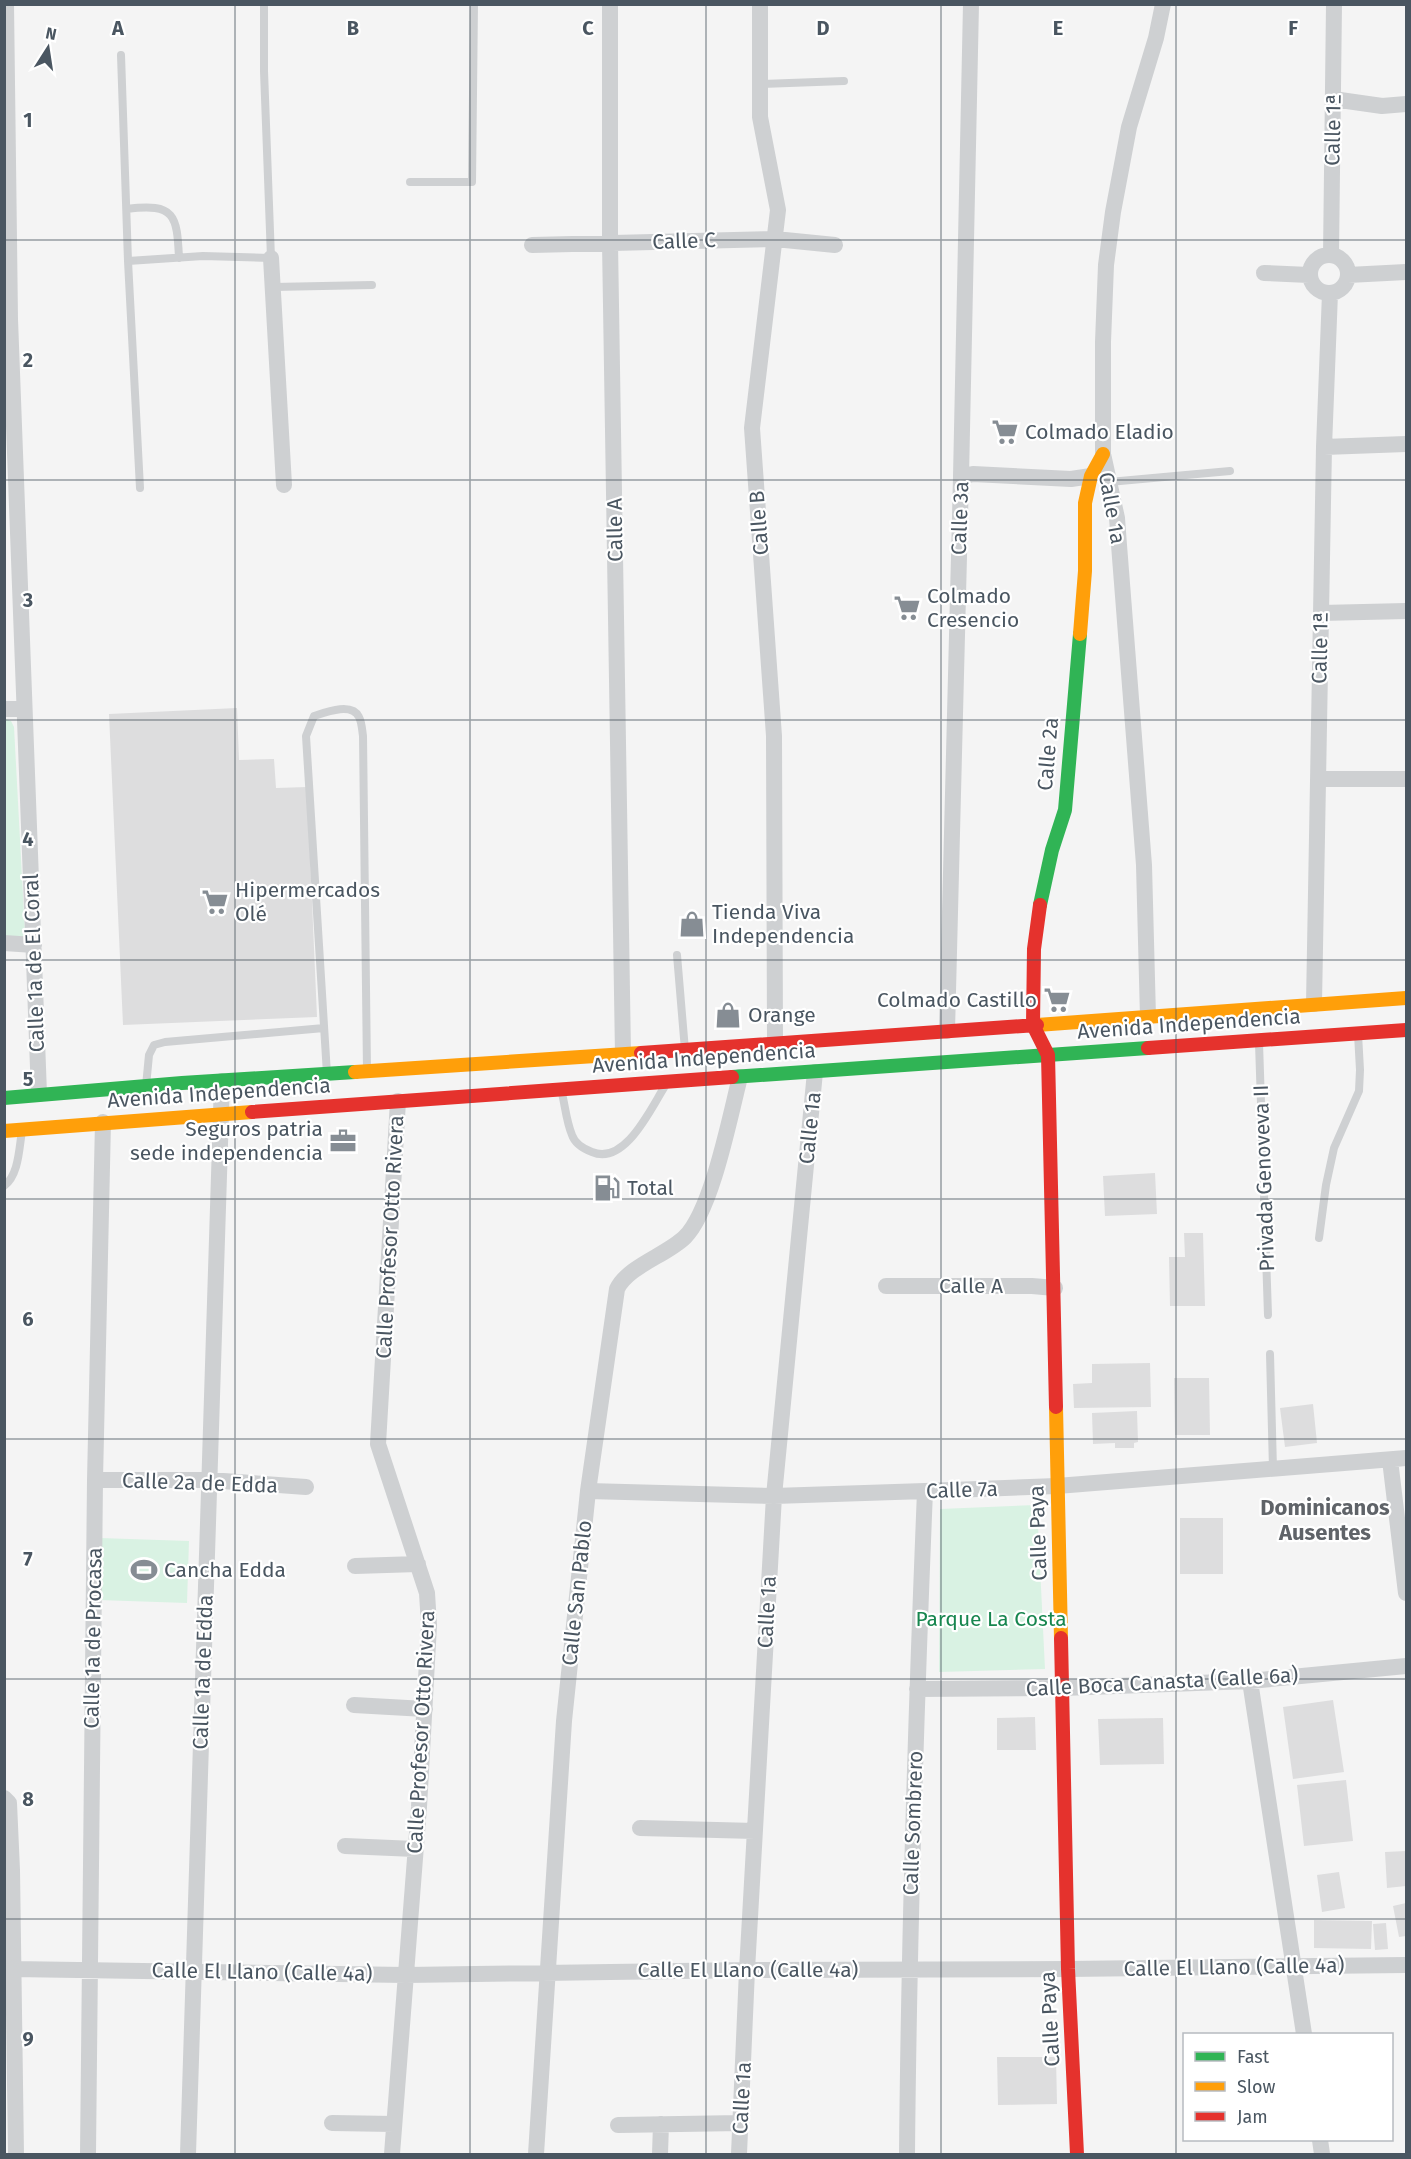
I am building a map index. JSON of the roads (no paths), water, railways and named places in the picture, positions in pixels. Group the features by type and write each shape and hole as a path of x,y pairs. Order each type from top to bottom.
{"main road":[{"name":"Calle 2a","path":"1048,1054 1033,1025 1034,949 1040,904 1066,800 1085,571 1085,503 1090,476 1103,454"},
{"name":"Avenida Independencia","path":"4,1098 146,1086 367,1072 494,1078 561,1089 667,1066 685,1050 1407,998"},
{"name":"Avenida Independencia","path":"4,1131 398,1101 494,1078 623,1055 667,1066 740,1077 1407,1030"},
{"name":"Calle Paya","path":"1048,1054 1055,1288 1068,1969 1077,2154"}],"street":[{"name":"Calle 1a de El Coral","path":"6,4 7,320 11,566 24,709 39,1094"},
{"name":"Calle A","path":"610,4 610,243 623,1055"},
{"name":"Calle B","path":"760,4 760,117 778,210 752,428 774,736 775,1044"},
{"name":"Calle 3a","path":"946,1031 971,4"},
{"name":"Calle 1a","path":"1148,1017 1144,865 1117,518 1103,454 1106,276 1113,212 1129,126 1156,38 1163,4"},
{"name":"Calle 1ª","path":"1331,255 1334,4"},
{"path":"1333,99 1382,106 1407,104"},
{"name":"Calle C","path":"532,245 775,239 835,245"},
{"path":"1326,254 1331,255 1337,256 1345,264 1348,275 1340,289 1330,293 1314,286 1309,275 1316,260 1326,254"},
{"path":"271,258 284,485"},
{"path":"1348,275 1407,272"},
{"path":"1264,273 1309,275"},
{"name":"Calle 1ª","path":"1314,1004 1324,447 1330,293"},
{"path":"1324,447 1407,444"},
{"path":"961,477 973,474 1071,479 1090,476"},
{"path":"1321,613 1407,611"},
{"path":"4,709 24,709"},
{"path":"1318,779 1407,779"},
{"path":"4,943 34,945"},
{"name":"Calle 1a","path":"739,2154 774,1496 815,1072"},
{"name":"Calle San Pablo","path":"536,2154 564,1721 588,1491 617,1289 624,1278 685,1237 695,1225 702,1212 713,1178 740,1077"},
{"name":"Calle 1a de Edda","path":"188,2154 222,1081"},
{"name":"Calle Profesor Otto Rivera","path":"392,2154 425,1709 429,1609 427,1593 378,1439 398,1101"},
{"name":"Calle 1a de Procasa","path":"88,2154 95,1480 103,1122"},
{"name":"Calle A","path":"886,1286 1055,1288"},
{"path":"1398,1459 1407,1593"},
{"name":"Calle 7a","path":"588,1491 774,1496 1057,1486 1398,1459"},
{"name":"Calle 2a de Edda","path":"95,1480 209,1480 306,1487"},
{"name":"Calle Sombrero","path":"907,2154 909,1969 925,1491"},
{"path":"356,1566 418,1564"},
{"name":"Calle Boca Canasta (Calle 6a)","path":"917,1689 1063,1688 1250,1681 1407,1666"},
{"path":"1250,1681 1304,2033"},
{"path":"354,1705 425,1709"},
{"path":"4,1798 9,1803 16,2154"},
{"path":"640,1828 755,1831"},
{"path":"345,1846 415,1849"},
{"name":"Calle El Llano (Calle 4a)","path":"13,1969 406,1975 1407,1965"},
{"path":"332,2123 394,2124"},
{"path":"618,2125 741,2123"},
{"path":"660,2154 662,2124"}],"lane":[{"path":"128,261 203,256 271,258 264,71 264,4"},
{"path":"410,182 472,182 474,4"},
{"path":"121,55 128,261 140,488"},
{"path":"760,84 844,81"},
{"path":"127,209 148,206 163,210 174,219 178,230 179,258"},
{"path":"273,287 372,285"},
{"path":"1109,482 1230,471"},
{"path":"327,1074 306,736 314,716 334,710 352,710 359,715 363,736 367,1072"},
{"path":"676,955 685,1050"},
{"path":"146,1086 149,1055 154,1046 165,1041 324,1028"},
{"path":"1319,1238 1326,1185 1334,1148 1359,1091 1358,1034"},
{"name":"Privada Genoveva II","path":"1259,1041 1268,1315"},
{"path":"561,1089 572,1137 582,1148 597,1154 615,1153 630,1141 667,1066"},
{"path":"4,1186 10,1182 14,1172 22,1129"},
{"path":"1270,1354 1274,1468"}],"place":[{"name":"Colmado Eladio","path":"1005,432"},
{"name":"Colmado Cresencio","path":"907,608"},
{"name":"Hipermercados Olé","path":"215,902"},
{"name":"Tienda Viva Independencia","path":"692,924"},
{"name":"Colmado Castillo","path":"1057,1000"},
{"name":"Orange","path":"728,1015"},
{"name":"Seguros patria sede independencia","path":"343,1141"},
{"name":"Total","path":"607,1188"},
{"name":"Cancha Edda","path":"144,1570"}],"district":[{"name":"Dominicanos Ausentes","path":"1325,1520"}],"park label":[{"name":"Parque La Costa","path":"991,1619"}]}
